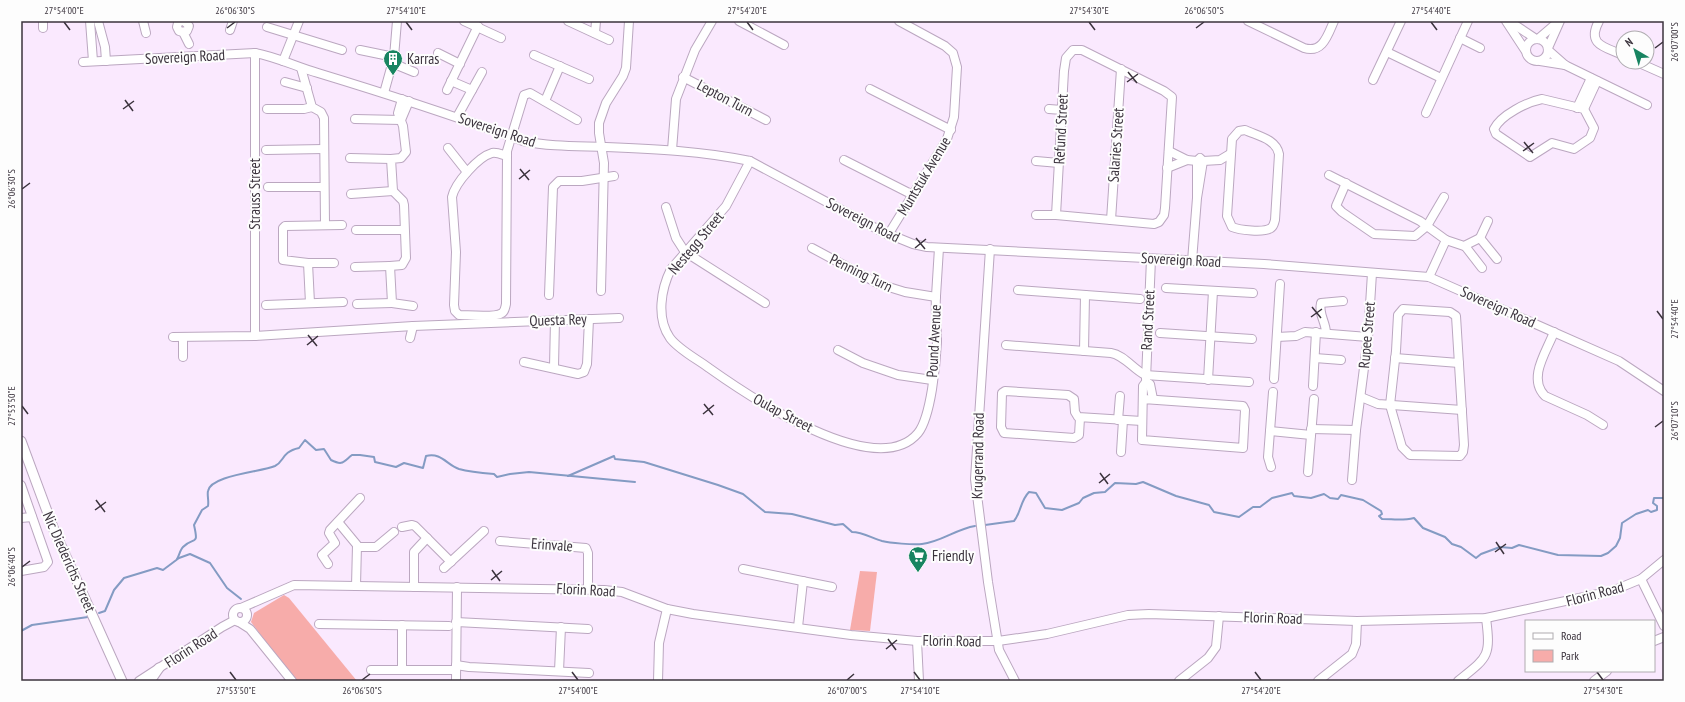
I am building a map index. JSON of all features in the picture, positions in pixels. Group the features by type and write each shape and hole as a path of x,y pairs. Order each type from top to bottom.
{"street":[{"path":"90,21 93,61"},
{"path":"98,21 105,47 106,60"},
{"path":"143,21 146,33"},
{"path":"184,21 188,24 188,28 183,32 188,44"},
{"path":"230,30 233,21"},
{"path":"283,61 299,21"},
{"path":"384,93 393,60 397,21"},
{"path":"464,21 478,26 501,38"},
{"path":"568,21 609,40"},
{"path":"595,33 596,21"},
{"path":"601,291 604,163 599,133 602,113 626,68 630,21"},
{"path":"672,150 676,98 683,77 695,50 712,21"},
{"path":"739,21 784,45"},
{"name":"Muntstuk Avenue","path":"888,235 951,130 954,116 957,67 953,53 945,46 899,21"},
{"path":"1248,21 1304,48 1312,49 1318,47 1324,42 1334,21"},
{"path":"1373,80 1401,21"},
{"path":"1426,113 1468,21"},
{"path":"1506,21 1530,59 1565,65"},
{"path":"1509,21 1537,39 1543,41 1548,49 1565,65 1647,105"},
{"path":"1525,50 1528,43 1537,39 1559,21"},
{"path":"1540,61 1546,57 1559,21"},
{"path":"1599,21 1594,30 1594,37 1598,44 1615,51"},
{"path":"447,90 478,26"},
{"path":"267,27 342,50"},
{"path":"1460,38 1480,48"},
{"path":"360,50 393,60 414,72"},
{"name":"Refund Street","path":"1073,50 1082,50 1121,69 1164,91 1172,97 1164,214 1162,220 1154,224 1056,215 1066,58 1073,50"},
{"path":"1387,52 1441,78"},
{"name":"Sovereign Road","path":"83,62 255,53 406,100 511,137 544,145 672,150 729,156 750,161 888,235 913,244 939,248 990,249 1430,277 1619,361 1664,391"},
{"name":"Strauss Street","path":"254,336 255,53"},
{"path":"438,53 460,64"},
{"path":"534,55 589,79"},
{"path":"545,101 560,66"},
{"path":"301,68 312,106 321,112 324,118 325,225"},
{"name":"Salaries Street","path":"1111,220 1121,69"},
{"path":"457,117 482,72"},
{"path":"307,86 319,74"},
{"name":"Lepton Turn","path":"683,77 766,120"},
{"path":"1580,109 1594,80"},
{"path":"451,81 472,90"},
{"path":"285,82 307,86"},
{"path":"870,89 951,130"},
{"path":"508,156 492,153 468,172 454,189 452,197 456,252 455,311 459,315 501,314 505,310 508,156 511,137 526,93 545,101 577,120"},
{"path":"1542,99 1580,109 1592,121 1594,132 1590,138 1574,149 1552,143 1530,157 1498,137 1494,132 1500,122 1518,108 1533,101 1542,99"},
{"path":"350,158 401,158 406,152 401,120 406,100"},
{"path":"266,109 304,109 312,106"},
{"path":"1049,109 1062,110"},
{"path":"355,119 401,120"},
{"path":"1245,130 1270,141 1278,149 1280,154 1275,220 1271,228 1239,230 1232,227 1228,223 1229,172 1232,163 1230,154 1232,139 1239,131 1245,130"},
{"path":"448,148 468,172"},
{"path":"266,150 324,149"},
{"path":"1169,151 1186,160 1203,162 1220,160 1230,154"},
{"path":"355,267 398,266 405,263 403,201 394,191 391,159"},
{"path":"844,160 913,195"},
{"path":"1167,168 1186,160"},
{"name":"Nestegg Street","path":"666,329 662,313 662,295 666,278 671,269 685,252 726,206 750,161"},
{"path":"1036,161 1059,163"},
{"path":"1203,162 1229,172"},
{"path":"1192,261 1197,198 1203,162"},
{"path":"1329,175 1427,226 1446,240 1465,246 1482,268"},
{"path":"549,295 553,187 559,181 582,181 614,176"},
{"path":"1346,183 1336,206 1342,212 1374,234 1411,237 1418,234 1427,226 1444,197"},
{"path":"268,187 324,187"},
{"path":"351,194 394,191"},
{"path":"666,207 676,238 685,252 765,303"},
{"path":"1036,215 1056,215"},
{"path":"1465,246 1480,238 1488,221"},
{"path":"334,263 308,263 283,260 283,228 285,226 342,225"},
{"path":"356,230 404,230"},
{"path":"1480,238 1497,259"},
{"path":"1430,277 1446,240"},
{"name":"Penning Turn","path":"812,248 885,286 904,292 936,297"},
{"name":"Pound Avenue","path":"917,433 926,418 937,342 936,297 939,248"},
{"name":"Krugerrand Road","path":"990,249 975,479 988,582 999,650 1015,681"},
{"name":"Rand Street","path":"1151,259 1146,378 1142,386 1143,399 1141,438 1145,442 1242,448 1245,410 1243,406 1153,399"},
{"path":"308,263 310,303"},
{"path":"390,266 392,302"},
{"name":"Rupee Street","path":"1352,480 1356,430 1368,337 1372,273"},
{"path":"1274,379 1280,284"},
{"path":"1166,288 1254,293"},
{"path":"1018,290 1140,299"},
{"path":"1208,380 1213,291"},
{"path":"1084,351 1085,295"},
{"path":"1326,333 1325,323 1320,315 1321,303 1343,300"},
{"path":"266,305 343,302"},
{"path":"357,304 392,302 413,306"},
{"path":"1403,309 1450,312 1456,316 1459,363 1464,445 1462,454 1457,457 1410,455 1404,450 1390,405 1398,315 1400,311 1403,309"},
{"name":"Questa Rey","path":"413,326 619,318"},
{"path":"524,362 554,367 578,374 584,372 587,364 588,319"},
{"path":"554,367 555,320"},
{"path":"172,337 254,336 413,326 410,338"},
{"name":"Oulap Street","path":"666,329 670,339 679,347 737,388 789,419 836,439 866,446 891,448 904,443 917,433"},
{"path":"1277,337 1296,336 1305,332 1316,332 1368,337"},
{"path":"1313,386 1316,332"},
{"path":"1554,332 1539,366 1538,375 1541,391 1552,400 1587,415 1603,425"},
{"path":"1160,333 1252,339"},
{"path":"183,337 183,357"},
{"path":"1006,345 1116,354 1146,378 1150,384 1153,399 1143,399"},
{"path":"838,350 863,363 898,375 932,380"},
{"path":"1315,358 1342,360"},
{"path":"1395,358 1459,363"},
{"path":"1146,378 1249,382"},
{"path":"1080,418 1079,435 1074,438 1004,433 1001,427 1002,393 1005,391 1068,395 1073,397 1076,415 1080,418 1142,421"},
{"path":"1271,467 1268,457 1273,392"},
{"path":"1120,396 1121,452"},
{"path":"1361,397 1378,404 1462,410"},
{"path":"1308,472 1314,399"},
{"path":"1270,432 1356,430"},
{"name":"Nic Diederichs Street","path":"21,441 28,465 54,530 122,681"},
{"path":"21,485 48,564 44,567 21,571"},
{"path":"328,564 322,555 335,543 329,532 360,498"},
{"path":"21,518 32,516"},
{"path":"338,522 355,541 357,547 356,586"},
{"path":"402,528 413,525 427,538 448,565 484,531"},
{"path":"357,547 376,547 394,532"},
{"path":"414,586 414,552 427,538"},
{"name":"Erinvale","path":"500,541 586,548 588,553 588,589"},
{"path":"1664,560 1641,579 1664,626"},
{"path":"743,569 832,587"},
{"name":"Florin Road","path":"139,681 275,592 294,585 588,589 622,592 667,609 730,620 917,641 998,641 1047,634 1128,616 1149,614 1357,621 1486,618 1612,591 1641,579"},
{"path":"798,627 803,581"},
{"path":"456,681 453,624 457,587"},
{"path":"658,681 659,643 667,609"},
{"path":"240,616 292,681"},
{"path":"1179,681 1208,658 1216,647 1219,616"},
{"path":"1458,681 1482,661 1487,653 1489,642 1486,618"},
{"path":"1318,681 1352,654 1356,644 1357,621"},
{"path":"319,624 453,624 588,628"},
{"path":"402,625 402,670"},
{"path":"559,671 561,627"},
{"path":"917,641 919,681"},
{"path":"371,670 469,667 589,673"},
{"path":"150,681 159,668"},
{"path":"1594,681 1606,672"}],"green space":[{"path":"860,571 877,572 870,631 850,630"},
{"path":"284,595 289,598 357,681 296,681 290,674 251,622 254,613"}],"waterway":[{"path":"177,559 183,547 196,539 194,525 202,510 208,506 208,491 211,486 218,481 227,478 275,466 286,454 299,448 305,440 316,450 324,449 331,460 338,463 345,461 352,455 360,455 374,457 375,462 396,467 404,463 423,468 426,456 431,455 440,457 459,469 494,474 497,477 529,472 635,482"},
{"path":"568,476 614,456 615,459 644,462 743,494 765,512 792,514 835,525 843,524 852,532 890,542 913,544 929,543 975,526"},
{"path":"985,525 1014,521 1024,499 1029,492 1036,493 1045,508 1062,510 1079,503 1083,498 1094,493 1105,492 1115,483 1136,484 1143,482 1176,496 1209,505 1214,512 1239,517 1253,507 1260,507 1272,498 1292,493 1294,496 1311,498 1324,494 1330,498 1338,499 1341,495 1363,500 1381,511 1382,514 1379,516 1382,519 1402,520 1414,518 1423,528 1445,537 1452,544 1461,547 1476,558 1481,554 1500,547 1512,548 1519,545 1558,555 1601,556 1608,553 1616,546 1620,538 1622,523 1636,514 1648,510 1651,512 1657,510 1657,506 1653,503 1654,498 1664,498"},
{"path":"99,613 105,611 114,590 124,578 157,568 163,570 179,558 190,554 210,563 227,588 241,599"},
{"path":"21,631 32,625 88,617"}],"place":[{"name":"Karras","path":"393,76"},
{"name":"Friendly","path":"918,573"}]}
